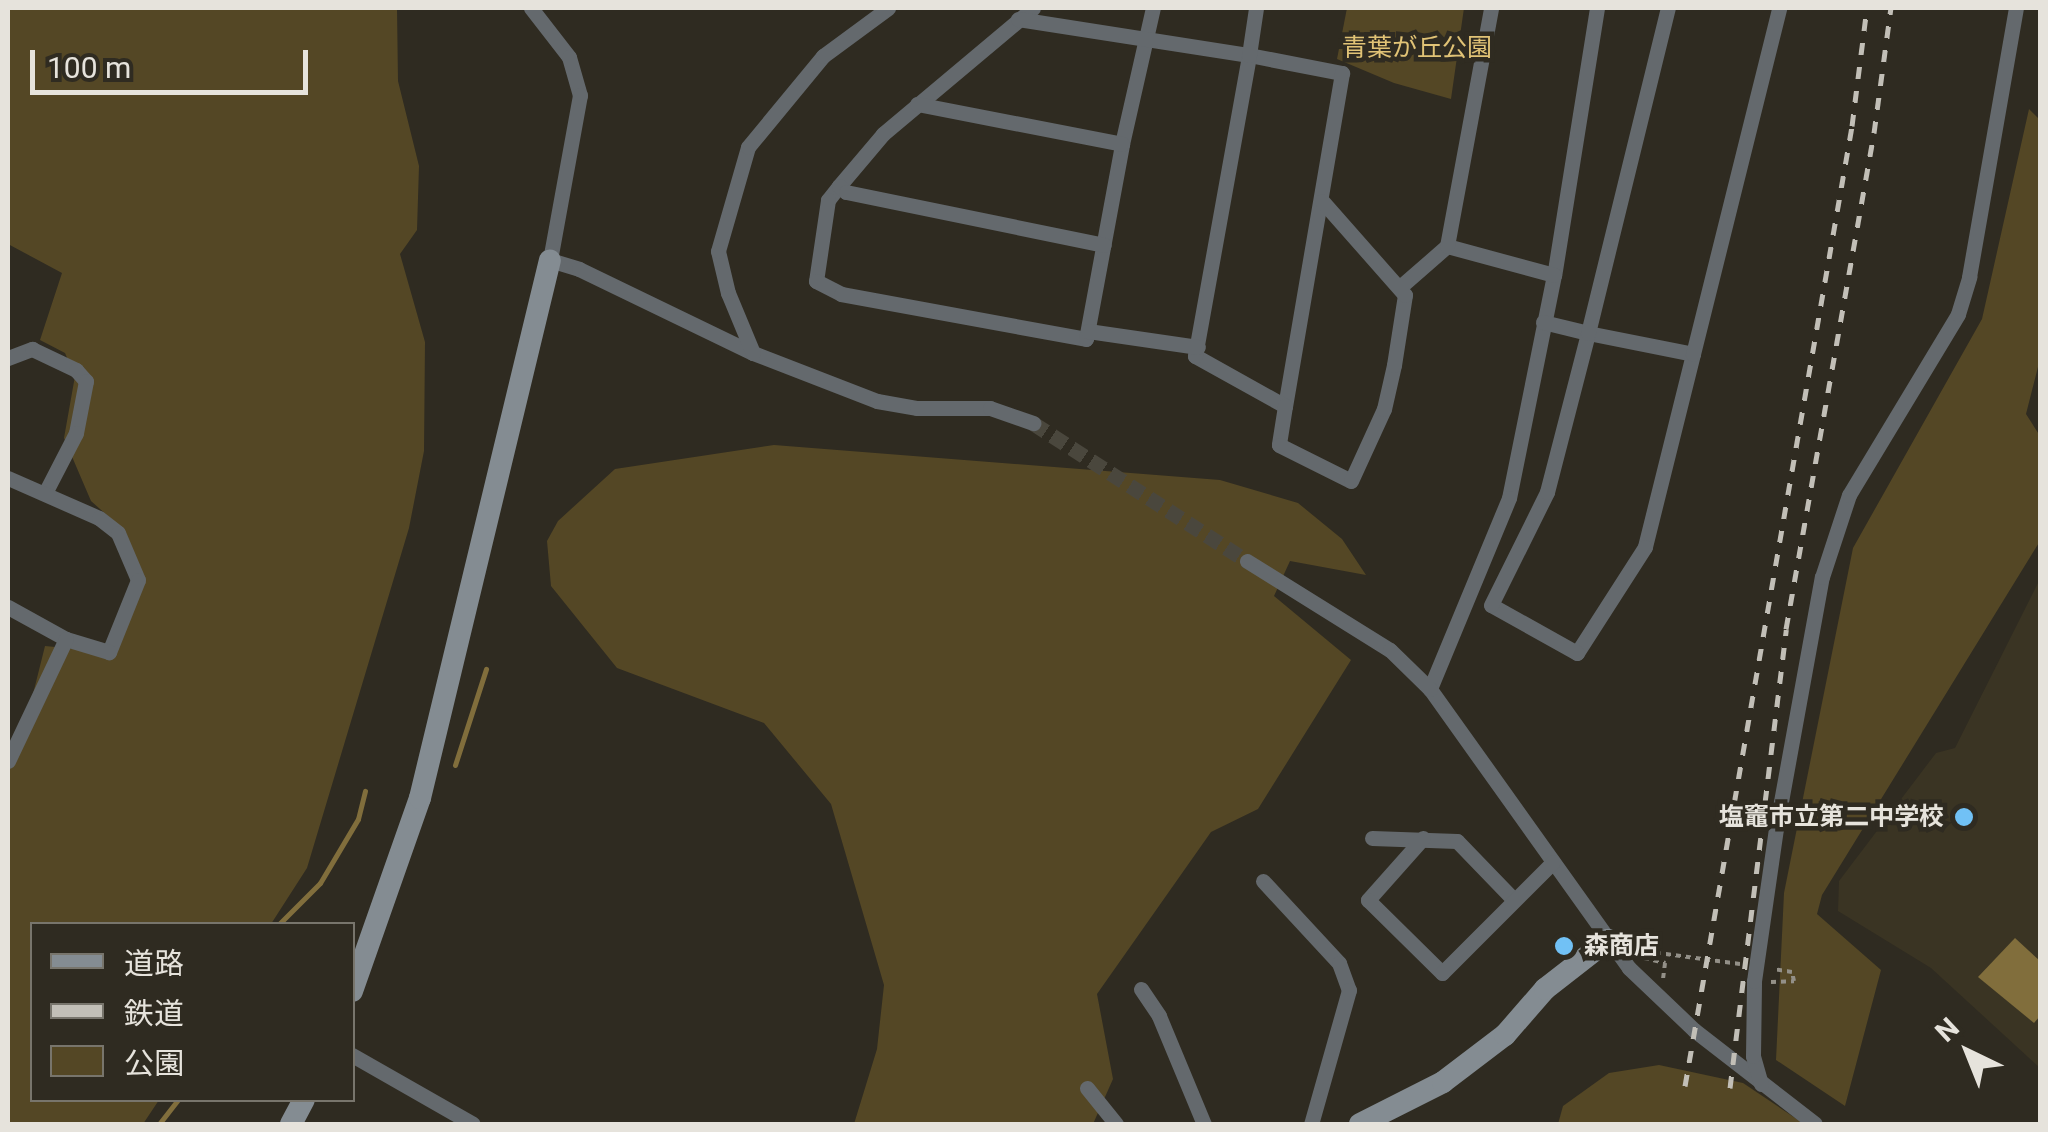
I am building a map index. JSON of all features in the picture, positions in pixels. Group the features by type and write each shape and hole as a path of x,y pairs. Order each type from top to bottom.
{"street":[{"path":"355,982 420,798 550,260 580,95 569,57 531,8"},
{"path":"752,354 724,280 718,251 748,147 823,56 888,8"},
{"path":"1032,8 883,134 839,186 828,200 816,281 841,294 1086,339 1122,144 1153,8"},
{"path":"1256,8 1196,356 1286,406"},
{"path":"1400,286 1448,246 1490,8"},
{"path":"1430,689 1509,498 1554,275 1597,8"},
{"path":"1668,8 1547,492 1491,606 1577,653 1646,547 1779,8"},
{"path":"1760,1084 1753,1056 1756,965 1822,577 1849,495 1958,314 1969,277 2016,8"},
{"path":"1018,19 1342,73 1279,445 1350,481 1384,409 1405,295 1322,201"},
{"path":"917,104 1122,144"},
{"path":"839,186 846,192 1104,245"},
{"path":"1448,246 1554,275"},
{"path":"550,260 579,269 752,354 877,401 917,408 990,408 1033,423"},
{"path":"1544,322 1693,354"},
{"path":"1088,331 1198,346"},
{"path":"8,358 32,349 76,370 86,381 76,433 45,492"},
{"path":"8,478 99,518 118,533 138,580 108,652 66,640 8,607"},
{"path":"1246,561 1390,650 1430,689 1608,940 1664,1004 1814,1124"},
{"path":"8,760 12,741 66,640"},
{"path":"1372,838 1457,841 1514,899"},
{"path":"1424,838 1368,900 1442,972 1553,862"},
{"path":"1264,881 1339,963 1349,990 1311,1124"},
{"path":"1360,1124 1443,1082 1505,1036 1545,989 1608,940"},
{"path":"1141,989 1159,1016 1204,1124"},
{"path":"355,1057 473,1124"},
{"path":"1087,1088 1116,1124"},
{"path":"291,1124 303,1102"}],"path":[{"path":"1663,980 1666,963 1635,956 1636,950 1753,966"},
{"path":"1772,969 1792,972 1794,980 1777,982"}],"shaded area":[{"name":"塩竈市立第二中学校","path":"2040,579 2040,1068 1931,968 1838,911 1839,881 1936,753 1955,748"},
{"path":"2015,938 2040,961 2040,1016 2034,1023 1978,977"}],"green space":[{"path":"8,8 397,8 398,81 419,166 417,230 400,254 425,342 424,451 409,528 307,868 272,922 30,922 30,1102 158,1102 143,1124 8,1124 8,771 23,734 45,646 107,652 141,578 118,525 91,501 64,438 75,376 65,353 40,340 62,273 8,244"},
{"name":"青葉が丘公園","path":"1347,8 1464,8 1451,99 1394,83 1337,59"},
{"path":"2029,109 2040,120 2040,359 2026,414 2040,436 2040,541 1822,895 1817,914 1881,970 1845,1106 1776,1060 1784,893 1853,548 1982,319"},
{"path":"774,445 1220,480 1298,503 1342,539 1366,575 1290,561 1274,596 1351,660 1258,809 1211,832 1097,994 1113,1079 1093,1124 854,1124 877,1049 884,985 831,804 764,723 617,668 551,586 547,541 558,521 615,469"},
{"path":"1659,1065 1743,1083 1804,1124 1558,1124 1563,1106 1609,1073"}],"waterway":[{"path":"455,765 486,669"},
{"path":"281,922 320,883 358,819 365,791"},
{"path":"159,1124 176,1102"}],"tunnel":[{"path":"1033,423 1247,561"}],"railway":[{"path":"1685,1086 1852,126 1867,8"},
{"path":"1730,1088 1786,629 1874,133 1891,8"}],"place":[{"name":"塩竈市立第二中学校","path":"1964,817"},
{"name":"森商店","path":"1564,946"}]}
